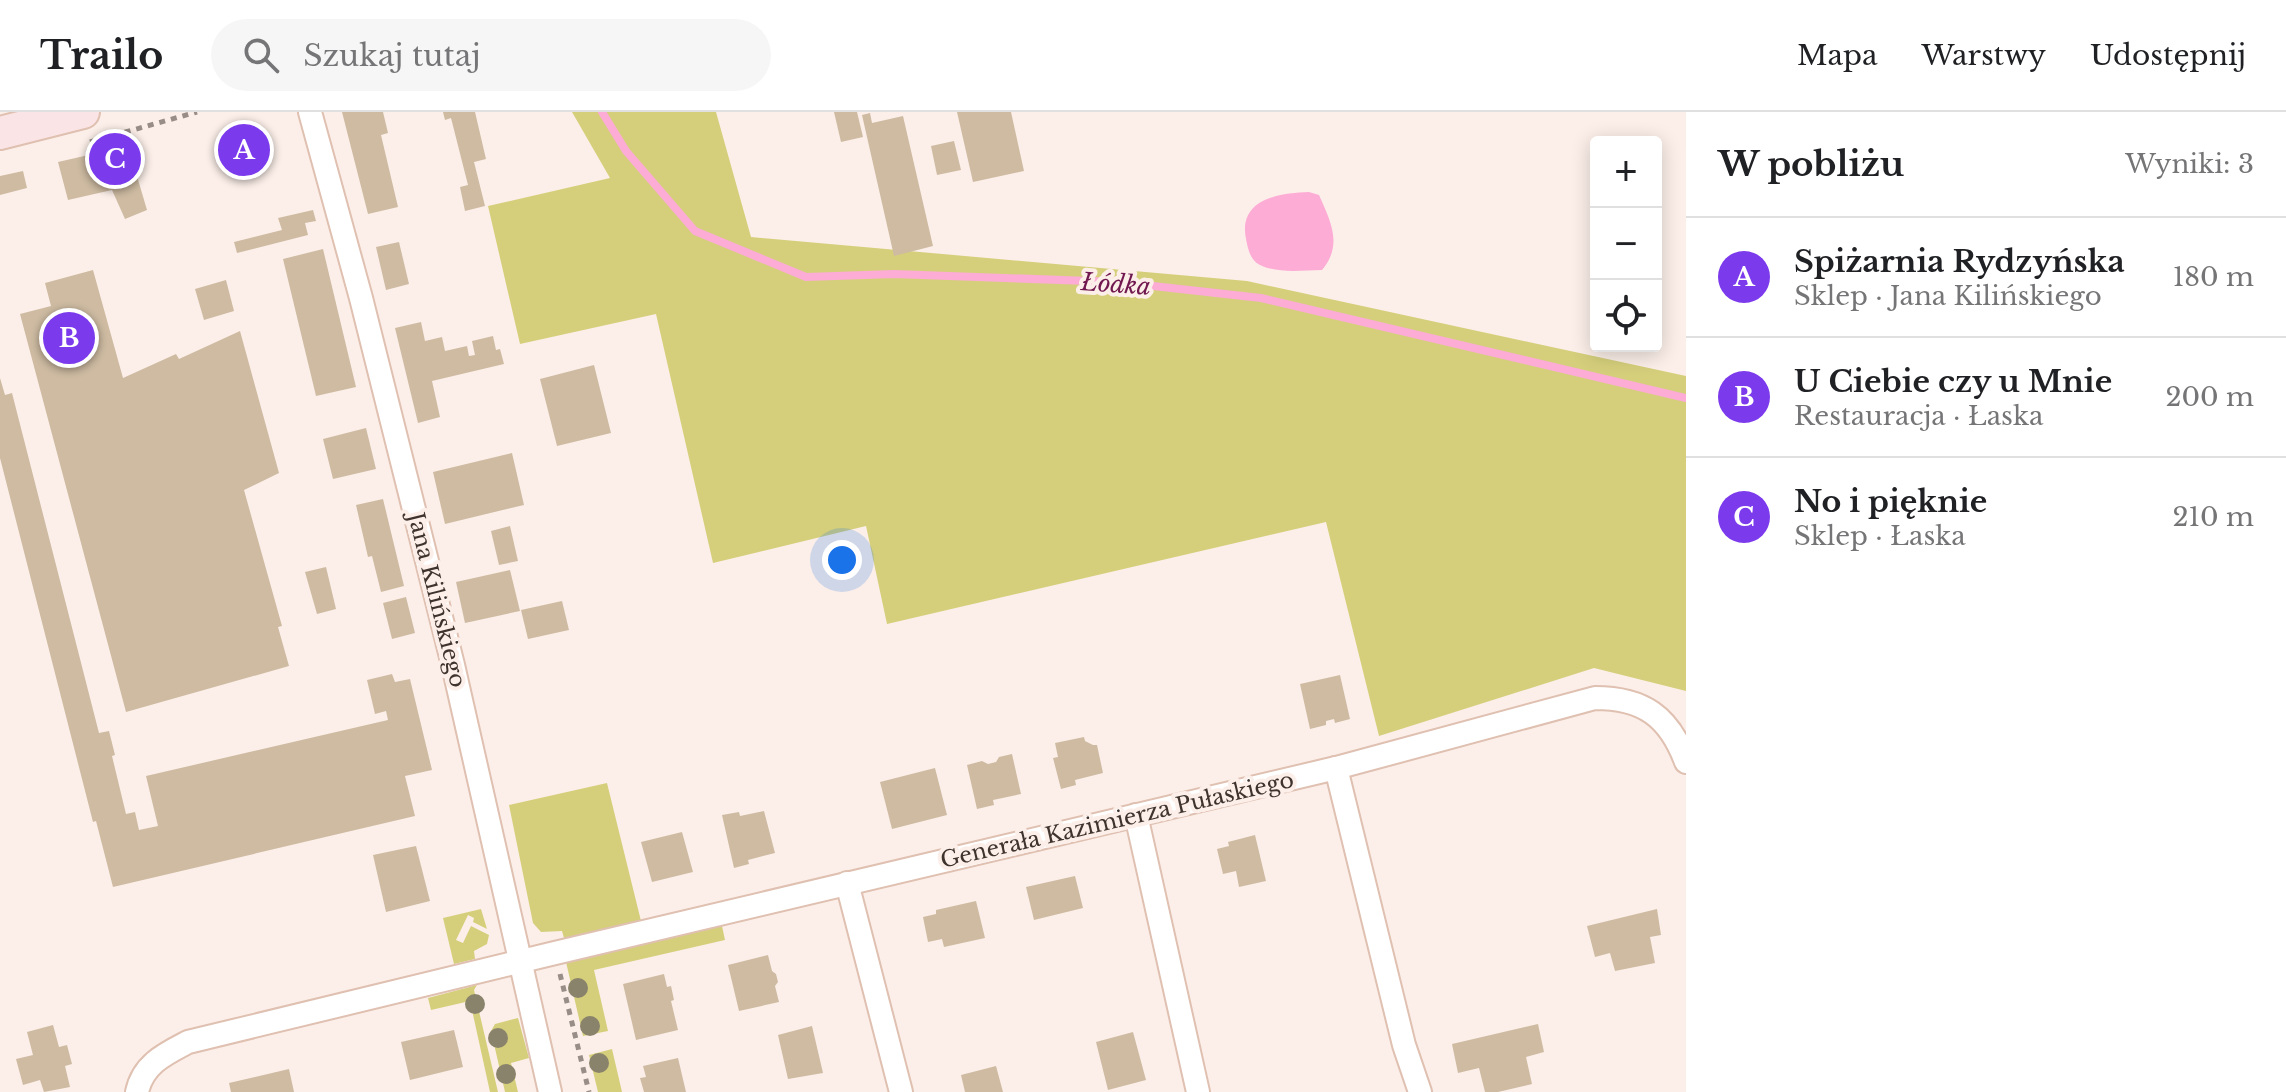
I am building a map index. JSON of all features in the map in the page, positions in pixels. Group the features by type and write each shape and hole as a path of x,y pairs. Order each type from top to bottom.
{"main road":[{"path":"0,133 85,127"}],"street":[{"name":"Jana Kilińskiego","path":"310,112 361,298 453,665 550,1092"},
{"name":"Generała Kazimierza Pułaskiego","path":"137,1092 139,1082 157,1058 188,1042 1336,768 1595,698 1624,698 1655,713 1681,747 1686,762"},
{"path":"1336,768 1404,1045 1420,1092"},
{"path":"1136,815 1198,1092"},
{"path":"847,883 901,1092"}],"path":[{"path":"85,127 197,112"},
{"path":"557,965 589,1092"}],"shaded area":[{"path":"572,112 716,112 751,237 1247,281 1686,376 1686,691 1594,668 1379,736 1326,522 887,624 866,526 713,563 656,314 520,344 488,206 610,178"},
{"path":"1309,192 1319,195 1333,233 1332,252 1322,270 1283,271 1257,263 1250,254 1246,239 1248,215 1263,201 1285,194"},
{"path":"607,783 641,921 564,938 562,931 541,932 533,923 509,805"},
{"path":"481,909 487,929 473,922 474,918 468,915 456,940 463,943 471,926 489,935 487,944 474,951 475,959 454,964 443,918"},
{"path":"722,926 725,940 594,970 608,1031 583,1036 566,962"},
{"path":"477,985 474,990 498,1092 490,1092 470,1001 431,1010 428,998"},
{"path":"518,1018 529,1058 511,1063 518,1092 505,1092 491,1031 495,1024"},
{"path":"612,1049 622,1092 598,1092 589,1055"}],"building":[{"path":"342,112 383,112 388,133 381,135 398,207 368,214"},
{"path":"443,112 475,112 486,159 474,162 485,206 465,211 460,187 468,185 451,118 445,120"},
{"path":"834,112 857,112 863,137 841,142"},
{"path":"957,112 1011,112 1024,171 973,182"},
{"path":"870,113 872,123 903,116 933,246 894,256 862,115"},
{"path":"257,135 263,158 231,166 224,143"},
{"path":"954,141 961,170 937,175 931,146"},
{"path":"128,146 147,210 125,219 112,190 68,200 58,162"},
{"path":"23,171 27,188 0,195 0,176"},
{"path":"313,210 316,221 305,223 308,235 237,253 234,242 282,230 278,218"},
{"path":"399,242 409,284 386,290 376,247"},
{"path":"323,249 356,387 316,396 283,259"},
{"path":"93,270 123,378 176,354 179,359 240,331 279,473 244,490 282,626 278,627 289,666 126,712 20,314 51,306 45,283"},
{"path":"226,280 234,311 204,320 195,289"},
{"path":"421,322 425,341 442,337 445,351 467,346 469,356 475,355 472,341 493,336 504,364 432,381 440,417 418,423 395,328"},
{"path":"594,365 611,433 557,446 540,379"},
{"path":"0,378 5,395 12,393 99,733 109,731 126,814 135,812 139,830 158,826 146,776 388,720 386,711 375,714 367,680 392,674 395,682 410,679 432,770 405,776 415,816 113,887 96,821 93,822 0,458"},
{"path":"366,428 376,469 333,479 323,439"},
{"path":"512,453 524,505 445,524 433,472"},
{"path":"383,499 404,586 381,592 372,556 368,557 356,505"},
{"path":"510,526 518,561 499,565 491,531"},
{"path":"326,567 336,609 317,614 305,572"},
{"path":"510,570 520,611 465,623 456,582"},
{"path":"406,597 415,633 392,639 383,603"},
{"path":"562,601 569,630 528,639 521,610"},
{"path":"1340,675 1350,719 1335,723 1334,719 1326,721 1326,725 1310,729 1300,684"},
{"path":"1084,737 1085,741 1097,745 1103,773 1075,780 1076,785 1061,789 1053,758 1058,757 1055,743"},
{"path":"1012,754 1021,794 993,800 994,805 977,809 967,765 982,761 988,764"},
{"path":"935,768 947,815 892,829 880,782"},
{"path":"764,811 775,853 748,860 749,864 734,868 722,815 739,812 740,816"},
{"path":"682,832 693,872 652,882 641,842"},
{"path":"1255,835 1266,881 1239,887 1236,871 1223,874 1217,849 1229,846 1228,842"},
{"path":"416,846 430,901 386,912 373,855"},
{"path":"1075,876 1083,908 1034,920 1026,887"},
{"path":"976,901 985,938 944,947 942,939 928,942 923,917 936,914 936,910"},
{"path":"1657,909 1661,935 1650,937 1655,963 1615,971 1610,953 1595,957 1587,926"},
{"path":"768,955 778,982 775,986 779,1002 739,1011 728,965"},
{"path":"664,974 667,987 671,986 678,1030 636,1040 623,984"},
{"path":"1538,1024 1544,1052 1526,1057 1532,1084 1485,1092 1479,1068 1458,1073 1452,1044"},
{"path":"53,1025 59,1047 67,1045 72,1064 65,1066 70,1087 44,1092 40,1080 23,1085 16,1059 33,1055 27,1032"},
{"path":"812,1026 823,1073 788,1079 778,1035"},
{"path":"454,1030 463,1067 410,1080 401,1042"},
{"path":"1133,1032 1146,1080 1108,1090 1096,1042"},
{"path":"678,1058 686,1092 644,1092 640,1078 646,1077 643,1066"},
{"path":"996,1066 1003,1092 965,1092 961,1075"},
{"path":"289,1069 294,1092 231,1092 229,1083"}],"waterway":[{"name":"Łódka","path":"602,112 626,151 695,231 806,277 894,274 1117,282 1261,298 1686,398"}],"place":[{"name":"Spiżarnia Rydzyńska","path":"244,150"},
{"name":"No i pięknie","path":"115,159"},
{"name":"U Ciebie czy u Mnie","path":"69,338"}]}
